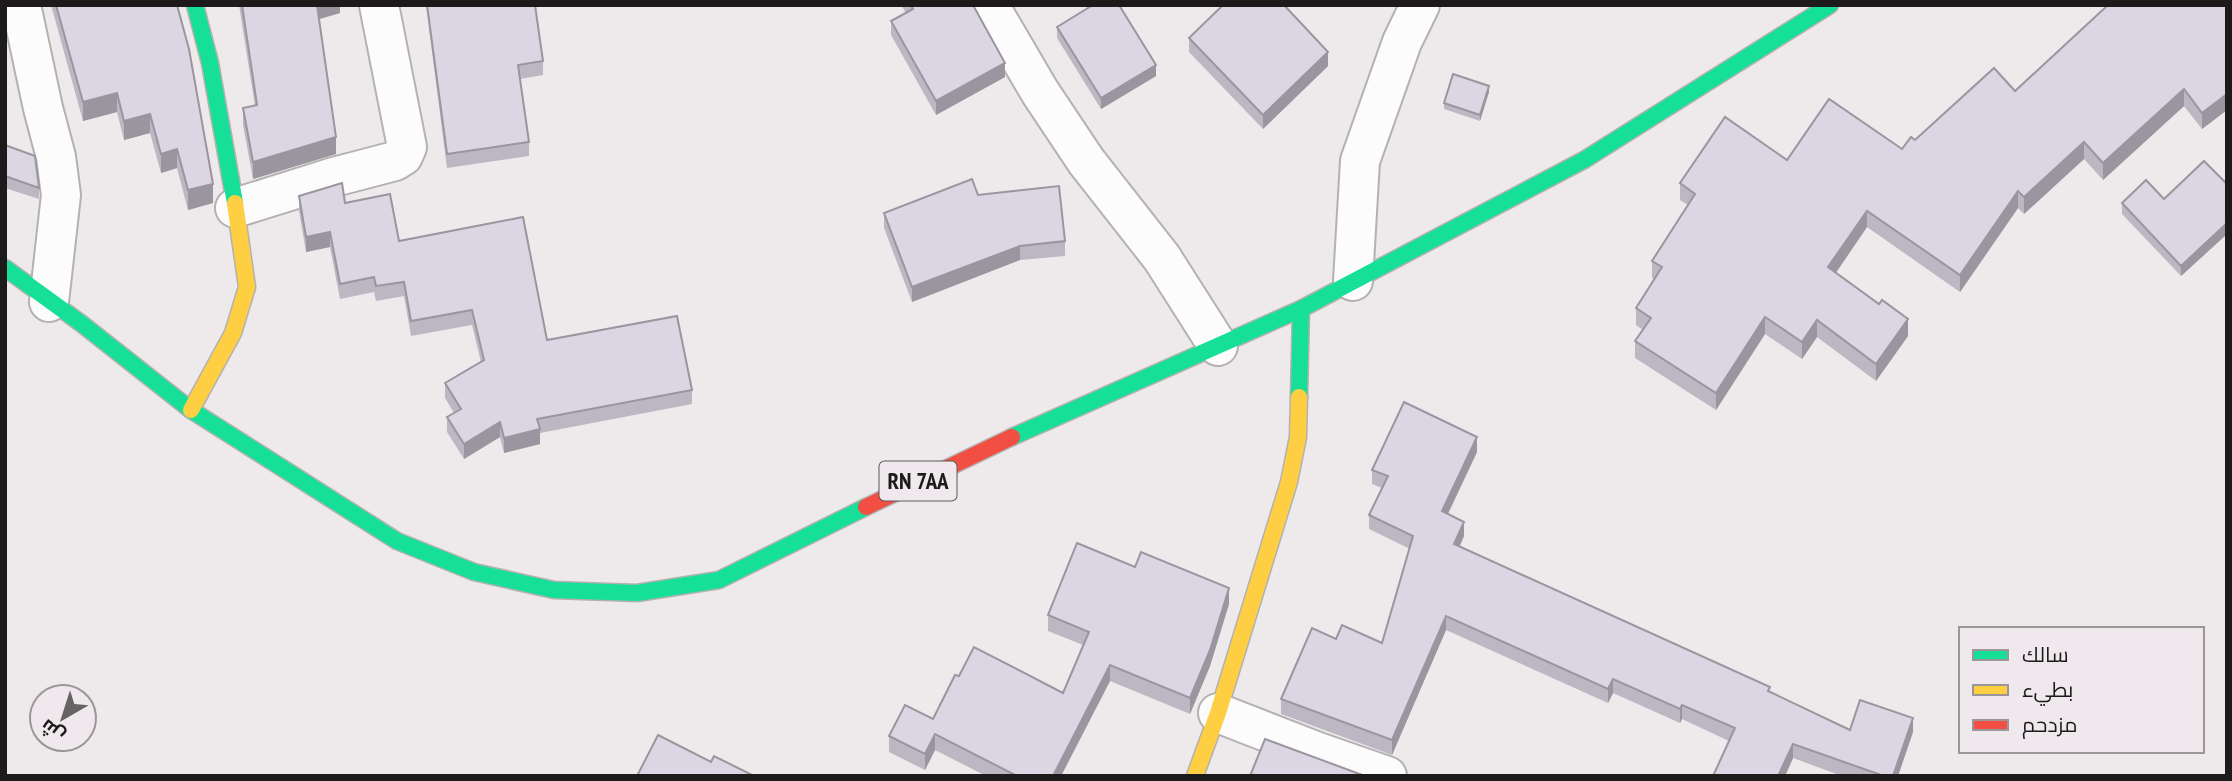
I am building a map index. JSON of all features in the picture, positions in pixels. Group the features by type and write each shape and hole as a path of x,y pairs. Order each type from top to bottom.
{"main road":[{"path":"191,410 233,333 247,287 210,62 195,5"},
{"name":"RN 7AA","path":"5,268 82,324 191,410 397,541 474,572 555,590 637,593 719,580 924,478 1301,309 1584,160 1830,5"},
{"path":"1195,776 1218,713 1289,482 1298,437 1301,309"}],"street":[{"path":"21,5 43,108 57,157 61,195 49,302"},
{"path":"235,208 395,161 403,156 407,147 379,5"},
{"path":"989,5 1086,161 1162,258 1218,346"},
{"path":"1353,281 1360,161 1402,42 1420,5"},
{"path":"1218,713 1387,776"}],"building":[{"path":"56,5 177,5 189,49 213,184 188,190 177,149 161,154 150,114 124,121 117,93 83,102"},
{"path":"242,5 317,5 336,137 253,162 243,108 257,105"},
{"path":"427,5 535,5 543,61 518,65 529,142 447,154"},
{"path":"911,5 973,5 1005,63 936,101 891,21 913,9"},
{"path":"1093,5 1119,5 1156,65 1101,98 1057,27"},
{"path":"1223,5 1284,5 1328,52 1263,115 1189,38"},
{"path":"2108,5 2227,5 2227,94 2202,113 2184,89 2103,163 2084,142 2024,197 2018,191 1960,275 1867,211 1828,267 1879,304 1882,300 1908,319 1876,364 1817,320 1802,342 1765,317 1716,393 1635,341 1651,318 1636,308 1662,267 1652,261 1695,194 1680,183 1725,117 1787,160 1829,99 1902,149 1911,137 1915,140 1994,68 2015,91"},
{"path":"1453,74 1489,86 1480,115 1444,103"},
{"path":"5,145 35,156 39,188 5,176"},
{"path":"2204,161 2227,184 2227,223 2181,266 2122,203 2146,180 2164,199"},
{"path":"972,179 978,195 1059,186 1065,241 1020,246 912,287 884,213"},
{"path":"342,183 345,203 390,194 399,241 523,217 547,340 677,316 692,390 537,419 540,429 504,438 500,422 464,444 447,417 461,409 445,383 484,360 472,310 411,321 404,282 376,286 374,277 340,284 330,232 306,237 299,196"},
{"path":"1404,402 1477,437 1442,511 1464,522 1454,544 1770,687 1768,691 1850,730 1860,700 1913,718 1893,776 1884,776 1793,744 1778,776 1713,776 1735,728 1682,705 1680,709 1613,679 1608,689 1446,616 1392,740 1281,699 1312,628 1336,639 1342,625 1382,643 1413,536 1369,515 1388,476 1372,470"},
{"path":"1077,543 1135,567 1141,552 1229,588 1210,650 1190,698 1110,665 1053,776 1017,776 935,734 925,754 889,736 905,705 933,719 955,675 959,676 974,647 1063,693 1089,632 1048,615"},
{"path":"658,735 711,762 714,756 754,776 637,776"},
{"path":"1265,739 1365,776 1250,776"}],"traffic: fast":[{"path":"195,5 210,63 235,203"},
{"path":"1012,437 1301,309 1584,160 1830,5"},
{"path":"5,268 82,324 191,410 397,541 474,572 554,590 637,593 719,580 866,507"},
{"path":"1299,397 1301,309"}],"traffic: slow":[{"path":"191,410 233,333 247,287 235,203"},
{"path":"1195,776 1218,713 1289,482 1298,437 1299,397"}],"traffic: jam":[{"path":"866,507 1012,437"}]}
